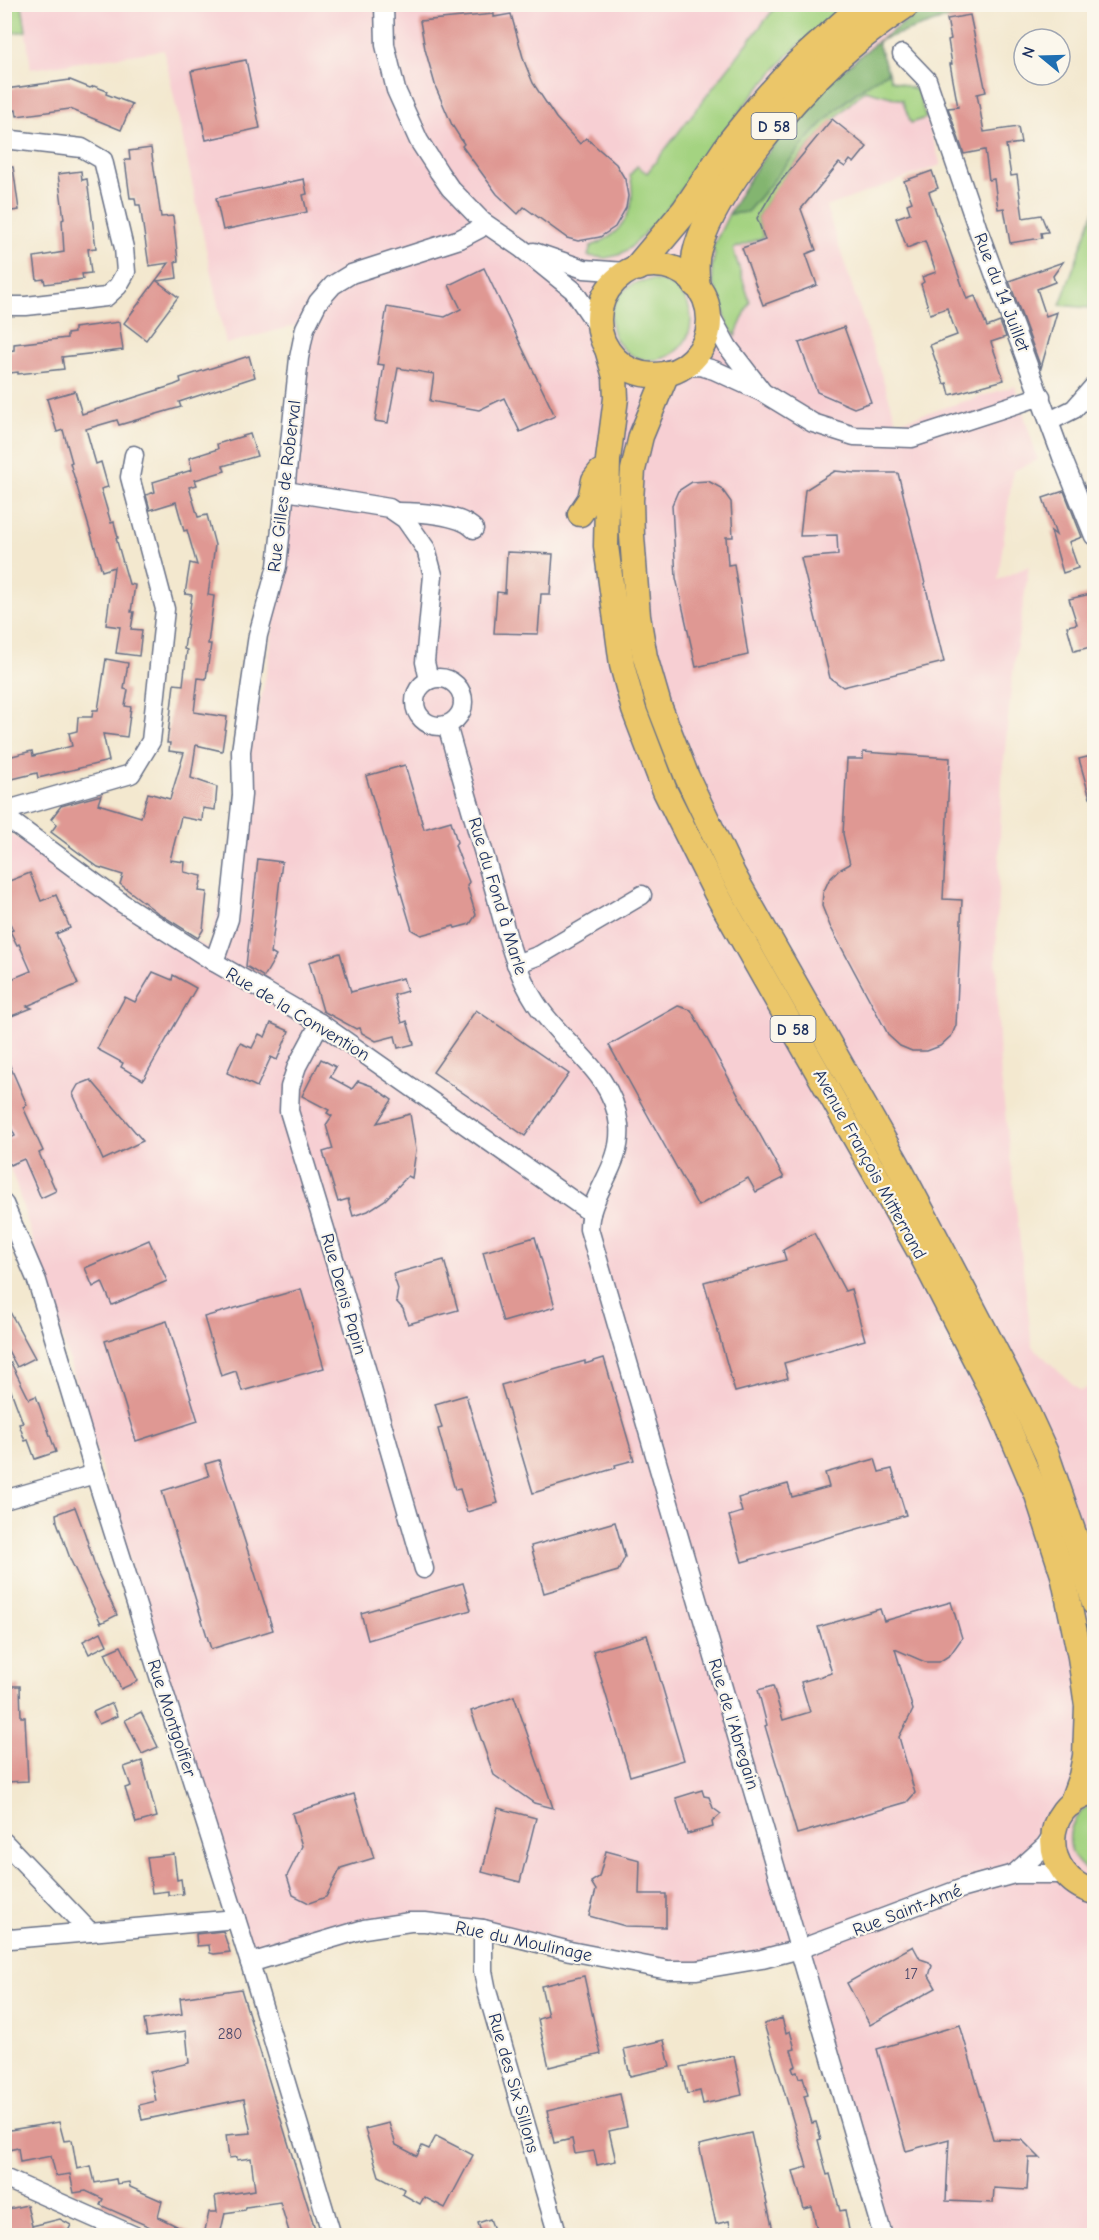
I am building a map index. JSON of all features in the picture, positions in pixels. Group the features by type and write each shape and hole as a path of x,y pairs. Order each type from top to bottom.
{"highway":[{"name":"D 58","path":"632,269 685,211 719,159 760,106 796,66 865,4"},
{"name":"D 58","path":"696,284 694,268 698,248 713,214 736,174 792,104 833,60 906,4"}],"main road":[{"path":"665,265 682,272 696,284 705,297 709,313 708,331 696,355 675,370 653,375 639,373 621,364 603,338 599,312 612,283 632,269 665,265"},
{"name":"Avenue François Mitterrand","path":"603,338 615,377 616,398 608,460 606,546 622,664 634,710 665,791 715,891 923,1258 1000,1408 1037,1495 1063,1575 1085,1696 1086,1744 1082,1776 1071,1804"},
{"name":"Avenue François Mitterrand","path":"675,370 641,436 633,470 632,536 638,616 645,657 659,705 687,777 733,874 898,1165 1025,1407 1047,1455 1095,1603"},
{"path":"580,514 590,499 594,480 608,460"},
{"path":"1094,1892 1083,1889 1064,1874 1054,1854 1054,1833 1058,1822 1071,1804 1085,1795 1095,1793"}],"street":[{"path":"384,4 385,45 390,68 396,90 418,141 450,188 483,222 521,248 573,290 603,338"},
{"name":"Rue du 14 Juillet","path":"902,54 927,80 1062,457 1095,536"},
{"path":"4,139 82,148 103,160 124,249 126,272 106,297 9,306"},
{"name":"Rue Gilles de Roberval","path":"213,962 229,920 242,795 241,751 258,635 277,566 299,358 305,328 318,302 333,285 351,274 460,238 479,229 483,222"},
{"path":"521,248 584,268 632,269"},
{"path":"709,313 728,347 762,392"},
{"path":"675,370 700,366 714,370 762,392 813,423 854,436 912,438 1041,396"},
{"path":"1050,422 1074,409 1095,386"},
{"path":"4,811 131,774 151,741 165,609 130,477 134,455"},
{"path":"286,491 389,508 398,512 405,519 420,541 430,561 433,575 425,662 429,680"},
{"path":"398,512 414,512 464,521 474,529"},
{"path":"420,541 426,530 441,516"},
{"path":"445,678 452,682 462,694 463,701 459,716 447,725 426,723 416,711 414,704 417,690 429,680 445,678"},
{"name":"Rue du Fond à Marle","path":"447,725 516,964 536,1004 553,1027 598,1073 616,1108 619,1148 613,1167 591,1213"},
{"name":"Rue de la Convention","path":"4,816 123,903 213,962 321,1023 591,1213"},
{"path":"516,964 540,955 642,895"},
{"name":"Rue Denis Papin","path":"321,1023 297,1066 290,1087 289,1111 424,1569"},
{"name":"Rue Montgolfier","path":"4,1204 37,1281 95,1474 250,1963 332,2235"},
{"name":"Rue de l'Abregain","path":"591,1213 589,1229 609,1302 883,2235"},
{"path":"4,1500 95,1474"},
{"path":"1014,1874 1045,1846 1054,1833"},
{"path":"4,1842 90,1932"},
{"path":"1014,1874 1064,1874"},
{"name":"Rue Saint-Amé","path":"800,1949 963,1888 1014,1874"},
{"path":"4,1935 10,1939 236,1919"},
{"name":"Rue du Moulinage","path":"250,1963 364,1929 410,1922 483,1929 570,1951 668,1970 697,1970 762,1959 800,1949"},
{"name":"Rue des Six Sillons","path":"483,1929 483,1971 487,1991 558,2235"},
{"path":"4,2178 135,2235"}],"shaded area":[{"path":"22,5 906,5 914,28 877,42 891,80 917,90 941,165 826,207 897,422 1015,386 1038,460 1013,471 998,580 1029,566 1012,679 1002,780 996,952 1000,1068 1032,1346 1080,1391 1094,1385 1094,2235 883,2235 800,1949 697,1970 425,1922 250,1963 16,1184 5,1156 4,829 81,881 209,948 268,665 300,419 297,325 226,344 164,50 31,69"}],"green space":[{"path":"4,5 22,5 26,31 5,34"},
{"path":"777,5 845,5 791,52 747,102 665,212 630,248 619,255 606,258 588,256 591,246 612,235 626,218 632,198 630,175 637,166 647,173"},
{"path":"931,5 1013,5 944,19 881,40"},
{"path":"877,42 888,72 847,100 829,117 747,212 729,214 747,182 791,123 816,96"},
{"path":"888,72 891,80 917,90 926,118 911,123 902,100 865,90 806,150 780,183 757,218 764,237 733,249 750,302 735,336 727,324 721,300 713,283 712,268 715,253 712,249 729,214 747,212 829,117 847,100"},
{"path":"1094,211 1094,284 1089,308 1060,305"},
{"path":"651,280 666,283 679,292 688,305 691,320 688,335 679,348 666,357 651,360 636,357 623,348 614,335 611,320 614,305 623,292 636,283"},
{"path":"1094,1804 1094,1873 1078,1863 1070,1846 1070,1837 1075,1819 1083,1810"}],"building":[{"path":"494,14 494,17 511,14 524,61 533,83 556,118 580,144 586,138 616,164 625,179 628,196 626,208 615,227 600,237 578,241 567,238 524,207 518,214 497,194 462,146 464,144 452,125 436,88 420,21"},
{"path":"970,15 986,92 977,94 984,132 1018,127 1021,143 1006,145 1011,176 1017,175 1023,218 1041,215 1048,232 1041,233 1042,238 1010,243 1004,208 998,209 994,179 989,180 985,150 964,154 948,108 958,107 950,64 952,64 948,40 951,39 947,19"},
{"path":"246,60 260,128 206,140 191,71"},
{"path":"70,80 90,88 94,86 107,91 106,94 132,104 121,130 70,109 17,116 16,110 8,111 6,89"},
{"path":"832,119 867,147 854,163 850,160 845,167 839,163 801,209 816,250 806,254 817,285 763,305 742,248 765,240 757,218 775,188"},
{"path":"151,148 161,217 173,216 178,261 175,262 177,278 157,281 178,297 146,340 124,323 169,263 149,266 140,205 136,205 135,198 130,198 125,160 130,160 129,151"},
{"path":"4,167 13,167 19,210 4,212"},
{"path":"81,171 82,180 87,179 96,248 88,249 91,273 82,274 83,279 45,284 44,279 37,280 34,257 64,252 62,220 64,219 58,174"},
{"path":"932,171 938,188 929,192 967,299 975,296 987,327 1000,322 1006,337 991,342 1004,380 950,395 930,345 957,335 947,308 930,314 921,284 924,282 922,277 936,272 925,241 907,248 896,218 910,213 907,204 912,202 904,181"},
{"path":"304,179 307,194 303,195 307,212 223,230 216,198"},
{"path":"1063,262 1053,276 1055,282 1037,289 1046,316 1057,312 1041,368 1009,281"},
{"path":"484,268 555,416 520,432 504,398 479,410 430,401 434,374 398,368 388,423 375,421 384,365 377,364 387,307 445,317 461,309 449,285"},
{"path":"119,322 123,350 62,357 64,369 10,373 7,351 14,350 14,344 67,338 67,334 74,333 74,328"},
{"path":"844,327 871,402 854,408 817,392 799,343"},
{"path":"249,356 255,377 179,402 181,407 119,425 117,420 86,429 96,464 101,462 108,487 101,489 111,523 114,522 118,538 116,538 129,584 135,585 131,629 142,630 139,656 116,653 120,627 106,625 114,567 102,571 70,463 72,462 63,430 57,432 47,399 75,391 82,414 174,385 181,382 180,378"},
{"path":"250,434 257,456 223,466 225,471 195,480 197,485 189,487 198,517 207,515 215,545 208,595 214,596 208,644 211,644 206,679 198,678 194,712 227,717 222,751 196,745 191,778 217,787 215,810 203,808 202,821 181,817 170,860 185,862 184,872 202,876 199,891 207,892 203,930 198,938 158,913 120,884 123,875 98,867 51,832 57,824 51,819 61,806 101,795 98,804 141,817 148,793 170,799 184,753 169,751 170,743 167,743 174,684 183,685 187,650 184,649 192,595 185,594 190,563 197,565 176,502 150,510 146,495 155,492 153,482 192,470 189,458 218,449 217,444"},
{"path":"835,471 898,473 944,662 843,687 830,678 801,558 838,555 837,535 800,536 805,490"},
{"path":"708,481 721,488 731,502 733,537 726,537 728,565 734,564 748,655 696,667 676,578 672,505 678,491 692,482"},
{"path":"1064,491 1082,537 1069,542 1078,568 1063,573 1051,531 1056,535 1043,498"},
{"path":"507,552 553,554 550,594 541,594 538,634 494,633 497,592 505,593"},
{"path":"1095,593 1095,646 1074,651 1067,626 1077,624 1069,599"},
{"path":"106,659 128,663 124,689 128,690 125,706 131,707 127,737 103,734 109,761 38,778 37,773 4,781 4,758 32,751 33,756 72,746 69,733 77,731 78,717 92,717 93,710 98,710"},
{"path":"863,752 950,758 943,899 962,900 956,1025 952,1035 940,1046 927,1051 912,1051 900,1046 889,1036 830,926 822,906 823,893 829,880 839,870 850,864 843,834 847,759 863,759"},
{"path":"1095,755 1095,797 1090,798 1079,759"},
{"path":"405,765 424,829 451,821 457,842 455,845 469,882 467,886 476,915 470,924 421,935 412,930 366,776"},
{"path":"258,859 282,862 271,953 276,956 264,977 246,966"},
{"path":"30,873 41,901 56,895 70,928 56,934 78,984 27,1006 32,1008 4,1019 4,982 31,971 19,944 17,945 10,931 13,930 4,910 4,883"},
{"path":"340,953 351,992 403,978 407,991 394,995 402,1023 407,1021 414,1044 398,1048 395,1036 376,1041 362,1033 360,1028 356,1029 323,1011 309,962"},
{"path":"153,972 172,980 173,975 196,988 143,1080 121,1067 123,1063 97,1049 125,997 135,1002"},
{"path":"678,1006 691,1010 784,1178 756,1192 748,1178 698,1206 609,1045"},
{"path":"476,1010 569,1074 525,1136 433,1072"},
{"path":"271,1023 289,1031 277,1060 271,1057 257,1087 227,1073 240,1043 252,1048 259,1034 265,1037"},
{"path":"4,1052 27,1105 23,1107 43,1151 39,1153 56,1191 41,1198 24,1159 10,1165 4,1153 4,1141 15,1136 4,1113"},
{"path":"321,1059 336,1067 330,1077 352,1089 358,1081 372,1086 392,1100 377,1123 410,1114 416,1150 412,1178 408,1176 385,1200 368,1211 353,1216 348,1199 338,1202 323,1152 333,1149 326,1125 332,1116 327,1113 329,1110 302,1096"},
{"path":"91,1080 143,1141 103,1160 73,1094 78,1085"},
{"path":"814,1233 845,1291 851,1289 865,1340 784,1363 788,1378 735,1392 704,1282 786,1260 783,1250"},
{"path":"535,1237 555,1307 503,1322 483,1252"},
{"path":"149,1240 167,1281 112,1305 102,1282 93,1287 85,1268"},
{"path":"444,1260 458,1310 408,1324 403,1309 396,1301 398,1289 393,1274"},
{"path":"301,1289 324,1368 242,1391 236,1371 221,1376 204,1317"},
{"path":"4,1301 35,1358 17,1367 4,1343"},
{"path":"167,1321 198,1421 136,1441 105,1341"},
{"path":"604,1358 634,1460 615,1465 616,1468 533,1493 501,1385 585,1361 585,1364"},
{"path":"11,1363 29,1399 36,1396 56,1452 35,1459 28,1440 25,1441 19,1424 23,1423 4,1372 4,1366"},
{"path":"466,1395 498,1503 467,1512 460,1489 455,1490 438,1429 442,1428 435,1404"},
{"path":"875,1459 879,1472 892,1469 906,1515 742,1562 729,1516 742,1512 738,1498 788,1484 792,1497 829,1487 825,1473"},
{"path":"219,1460 273,1630 211,1649 162,1491 209,1476 205,1464"},
{"path":"75,1507 96,1569 117,1615 101,1623 71,1561 57,1522 56,1514"},
{"path":"615,1522 625,1557 618,1571 544,1593 531,1546"},
{"path":"463,1583 471,1610 368,1640 361,1613"},
{"path":"951,1602 962,1638 950,1655 939,1662 925,1662 895,1649 913,1710 899,1737 915,1793 907,1802 797,1834 765,1726 767,1725 758,1690 773,1686 783,1720 810,1712 801,1682 832,1673 818,1627 880,1609 884,1621"},
{"path":"101,1632 107,1645 89,1654 83,1641"},
{"path":"647,1635 684,1760 630,1776 593,1651"},
{"path":"121,1646 138,1681 121,1689 105,1653"},
{"path":"4,1686 20,1686 21,1717 25,1717 28,1781 5,1782"},
{"path":"514,1696 553,1808 534,1803 494,1775 471,1711"},
{"path":"112,1703 117,1716 99,1724 93,1712"},
{"path":"141,1712 158,1747 142,1754 125,1720"},
{"path":"142,1761 157,1817 136,1823 125,1788 131,1786 124,1767"},
{"path":"702,1790 704,1796 709,1797 713,1808 721,1814 712,1822 713,1827 687,1834 676,1798"},
{"path":"354,1794 374,1858 341,1868 326,1897 309,1903 293,1895 287,1876 302,1846 292,1813"},
{"path":"498,1808 536,1818 520,1882 482,1872"},
{"path":"606,1851 640,1860 639,1894 666,1894 666,1927 625,1926 589,1916 596,1890 591,1882 599,1877"},
{"path":"174,1854 177,1880 181,1879 183,1894 168,1895 168,1891 152,1893 147,1857"},
{"path":"223,1931 230,1952 214,1954 210,1953 209,1945 197,1946 196,1934"},
{"path":"913,1946 920,1959 929,1962 932,1966 929,1976 936,1988 870,2025 847,1983"},
{"path":"584,1976 601,2054 549,2067 538,2019 548,2016 541,1986"},
{"path":"241,1989 317,2235 290,2235 280,2202 224,2213 220,2235 204,2235 209,2212 217,2212 215,2196 255,2190 251,2158 237,2160 237,2157 229,2158 226,2135 251,2133 244,2099 142,2120 139,2105 156,2101 150,2072 189,2063 186,2031 147,2036 144,2020 182,2014 180,1998"},
{"path":"782,2018 786,2033 790,2031 795,2049 791,2050 796,2066 792,2068 794,2073 797,2072 799,2078 803,2077 808,2095 804,2096 812,2123 816,2122 821,2139 818,2140 827,2175 830,2174 840,2211 845,2210 850,2235 818,2235 812,2207 804,2209 793,2171 807,2167 764,2024"},
{"path":"960,2025 993,2139 1022,2140 1040,2158 1029,2158 1027,2190 994,2188 993,2203 946,2201 949,2139 906,2151 877,2049"},
{"path":"664,2040 670,2067 630,2076 624,2049"},
{"path":"734,2056 742,2095 703,2104 700,2091 687,2094 681,2067"},
{"path":"620,2094 627,2127 609,2131 616,2161 597,2165 594,2151 575,2154 572,2139 554,2143 547,2111"},
{"path":"59,2122 64,2141 72,2140 77,2169 91,2166 95,2183 116,2179 117,2184 129,2182 130,2187 162,2201 158,2217 189,2232 188,2235 168,2235 100,2205 103,2199 86,2191 74,2193 70,2174 56,2176 51,2156 20,2162 18,2148 4,2151 4,2131"},
{"path":"389,2123 396,2145 417,2156 422,2146 429,2149 436,2136 473,2155 445,2208 424,2197 420,2204 402,2194 404,2189 379,2176 365,2129"},
{"path":"751,2133 774,2235 732,2235 729,2221 716,2224 699,2145"},
{"path":"27,2205 32,2226 60,2219 71,2225 66,2235 15,2235 15,2228 4,2230 4,2210"},
{"path":"490,2219 496,2235 482,2235 478,2223"}]}
